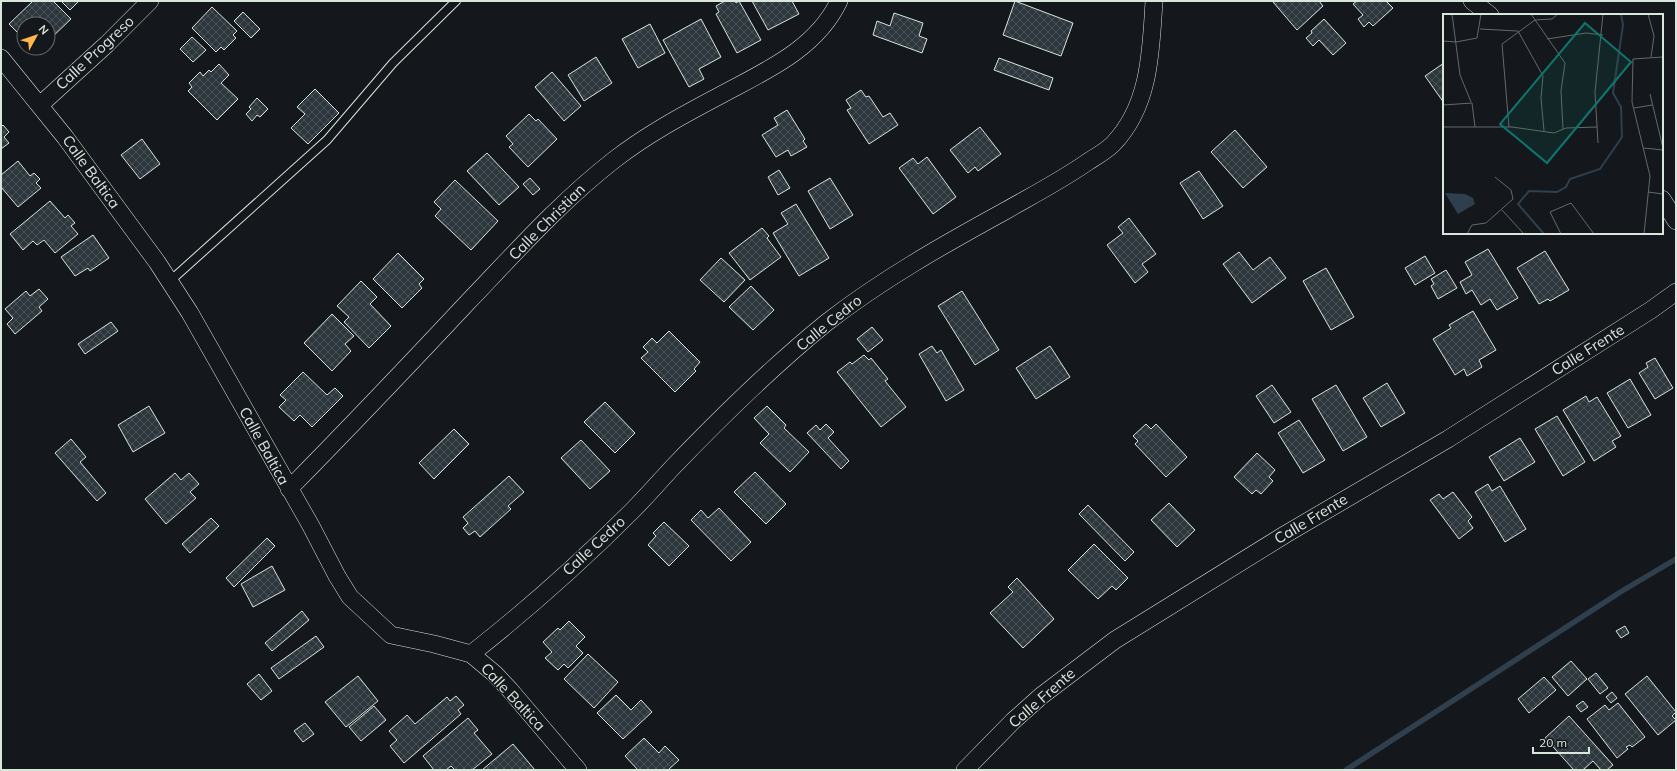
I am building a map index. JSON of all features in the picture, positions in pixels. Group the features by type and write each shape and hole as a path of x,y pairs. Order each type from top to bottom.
{"street":[{"name":"Calle Progreso","path":"40,105 107,44 150,1"},
{"name":"Calle Christian","path":"289,489 515,253 589,181 614,160 643,140 796,52 820,31 840,1"},
{"name":"Calle Cedro","path":"471,654 529,607 632,511 723,417 775,368 825,325 870,291 980,224 1071,174 1111,146 1128,127 1139,103 1147,75 1154,1"},
{"path":"1472,1 1489,14"},
{"name":"Calle Baltica","path":"1,58 65,137 190,313 350,597 391,635 471,654 495,674 510,690 578,770"},
{"path":"1663,200 1676,220"},
{"name":"Calle Frente","path":"965,770 1040,696 1116,640 1286,534 1448,439 1651,310 1676,292"}],"lane":[{"path":"169,282 327,140 393,63 456,1"}],"building":[{"path":"33,1 53,1 71,19 56,33 56,16 17,16"},
{"path":"61,1 79,1 70,10"},
{"path":"725,1 735,1 736,3 739,1 761,40 737,53 716,14 719,12 716,6"},
{"path":"752,1 792,1 799,14 768,30"},
{"path":"1015,1 1073,23 1061,56 1003,35"},
{"path":"1319,1 1323,6 1297,30 1273,2"},
{"path":"1357,1 1386,1 1393,8 1373,26 1369,22 1364,27 1358,19 1363,15 1353,4"},
{"path":"212,7 237,31 233,35 236,38 224,50 221,47 216,52 192,28"},
{"path":"243,12 260,29 251,38 234,21"},
{"path":"894,13 923,23 919,36 927,39 922,53 873,35 877,21 890,26"},
{"path":"16,17 16,31 9,24"},
{"path":"701,19 721,57 699,69 704,79 689,87 663,40"},
{"path":"1324,19 1346,43 1333,55 1319,40 1313,46 1306,38"},
{"path":"650,24 665,53 638,68 622,39"},
{"path":"192,37 206,50 193,62 180,49"},
{"path":"596,57 612,83 584,101 568,75"},
{"path":"999,58 1053,78 1049,90 994,70"},
{"path":"219,64 229,75 221,83 238,99 217,120 188,91 192,87 189,83 200,72 203,76 209,70 211,72"},
{"path":"1443,64 1443,102 1425,76"},
{"path":"552,72 581,106 564,121 535,87"},
{"path":"315,89 339,113 308,144 291,128 305,114 297,107"},
{"path":"861,90 866,97 869,96 883,117 890,113 898,125 869,144 847,110 851,108 846,100"},
{"path":"257,98 268,109 260,117 257,115 252,121 246,114 251,109 249,107"},
{"path":"787,110 805,139 803,141 807,147 791,156 788,150 776,157 762,135 778,125 774,118"},
{"path":"529,114 536,121 538,119 557,139 528,167 509,147 513,144 506,136"},
{"path":"3,125 9,132 4,137 9,143 1,149 1,127"},
{"path":"980,127 1001,154 978,171 975,167 968,173 950,150"},
{"path":"1235,130 1267,167 1243,188 1211,152"},
{"path":"142,139 160,164 140,179 121,155"},
{"path":"487,153 519,187 499,205 467,171"},
{"path":"927,157 956,197 933,214 899,168 913,158 918,164"},
{"path":"18,161 30,176 34,173 40,179 36,183 41,188 18,207 1,187 1,175"},
{"path":"779,170 790,188 778,195 768,177"},
{"path":"1199,171 1223,206 1203,219 1180,183"},
{"path":"530,178 540,189 533,195 523,184"},
{"path":"830,178 853,215 830,229 808,191"},
{"path":"455,180 498,221 471,250 435,216 441,209 434,202"},
{"path":"50,201 65,218 68,215 75,223 71,226 78,234 55,253 44,240 37,245 33,241 23,250 10,234"},
{"path":"796,204 829,258 799,276 773,233 788,224 781,213"},
{"path":"1129,218 1156,254 1142,264 1148,272 1135,283 1107,245 1123,233 1118,227"},
{"path":"762,228 769,236 767,238 781,257 750,280 729,253"},
{"path":"93,235 109,258 90,271 88,268 75,276 61,257"},
{"path":"1488,249 1518,298 1497,310 1490,299 1481,305 1472,290 1466,294 1460,282 1472,275 1465,262"},
{"path":"1545,251 1569,290 1550,301 1548,299 1539,304 1517,268"},
{"path":"1239,252 1253,270 1270,257 1286,278 1252,303 1223,264"},
{"path":"398,253 424,279 419,284 422,288 402,308 373,279"},
{"path":"1425,256 1435,273 1415,285 1405,268"},
{"path":"721,258 745,280 724,302 700,280"},
{"path":"1326,268 1354,317 1331,330 1303,281"},
{"path":"1446,270 1457,288 1438,299 1431,286 1434,284 1431,279"},
{"path":"361,281 377,297 370,304 391,326 369,348 344,322 349,317 337,306"},
{"path":"751,286 774,310 753,330 729,307"},
{"path":"39,289 48,299 39,307 42,311 15,334 7,324 13,318 5,309 26,291 30,296"},
{"path":"962,291 999,350 975,365 938,306"},
{"path":"1473,311 1496,350 1479,360 1482,367 1467,376 1464,369 1455,375 1433,339 1451,328 1449,325"},
{"path":"332,314 354,336 345,344 351,351 332,371 304,343"},
{"path":"111,322 118,331 85,354 78,344"},
{"path":"872,327 883,340 868,352 857,339"},
{"path":"669,331 700,362 694,369 696,371 675,392 641,358 648,352 643,347 652,338 657,343"},
{"path":"932,346 937,353 941,350 964,390 946,401 919,354"},
{"path":"1050,346 1070,377 1036,399 1016,368"},
{"path":"864,355 869,360 871,358 888,379 885,381 906,407 881,427 837,372 850,362 852,364"},
{"path":"1655,358 1673,388 1655,399 1639,373 1648,367 1646,363"},
{"path":"303,372 327,395 335,388 343,396 312,427 300,415 294,421 279,407 286,400 280,395"},
{"path":"1630,379 1651,415 1628,428 1607,393"},
{"path":"1387,383 1405,413 1381,427 1363,398"},
{"path":"1272,385 1291,412 1274,423 1256,396"},
{"path":"1336,385 1367,437 1343,451 1312,399"},
{"path":"1586,396 1589,402 1597,397 1621,436 1612,441 1616,447 1594,461 1563,410"},
{"path":"605,402 635,433 615,453 584,422"},
{"path":"149,406 165,433 133,452 118,425"},
{"path":"767,406 786,425 784,428 809,452 790,472 760,443 769,434 754,418"},
{"path":"1557,416 1585,462 1563,476 1535,429"},
{"path":"1299,420 1325,460 1303,473 1278,433"},
{"path":"826,424 834,432 828,438 849,461 841,469 807,433 816,425 820,430"},
{"path":"1146,424 1151,429 1156,424 1187,457 1166,477 1135,444 1138,441 1133,436"},
{"path":"454,429 469,444 434,479 419,463"},
{"path":"1520,438 1535,462 1504,481 1489,457"},
{"path":"71,439 86,457 80,462 106,493 97,501 55,453"},
{"path":"581,440 610,471 590,489 561,458"},
{"path":"1257,453 1275,470 1269,477 1273,481 1261,494 1256,490 1252,494 1234,477"},
{"path":"755,472 786,504 766,524 734,492"},
{"path":"175,473 181,480 189,473 199,484 190,492 196,498 166,524 145,499"},
{"path":"509,476 524,492 508,506 511,509 480,537 475,531 469,535 463,528 468,523 463,517"},
{"path":"1488,484 1492,491 1500,486 1526,529 1505,542 1475,492"},
{"path":"1453,492 1472,517 1468,521 1473,528 1459,539 1430,500 1439,494 1443,499"},
{"path":"1169,503 1195,530 1177,547 1151,520"},
{"path":"1088,505 1134,552 1125,561 1079,514"},
{"path":"719,508 751,542 731,561 691,520 701,510 708,518"},
{"path":"211,518 219,526 190,553 182,544"},
{"path":"664,522 689,546 669,566 648,545 656,536 653,533"},
{"path":"267,538 275,546 234,587 226,578"},
{"path":"1094,544 1128,578 1116,590 1112,586 1098,599 1068,570"},
{"path":"272,566 285,590 253,607 241,584"},
{"path":"1017,578 1054,619 1023,648 990,613 1013,592 1008,587"},
{"path":"302,611 309,620 272,651 265,643"},
{"path":"569,621 585,637 576,646 583,653 568,668 564,664 558,670 545,658 552,652 543,642 558,628 560,630"},
{"path":"1625,626 1629,633 1621,638 1616,631"},
{"path":"316,636 324,647 279,679 271,668"},
{"path":"588,654 618,682 594,708 564,679"},
{"path":"1571,661 1587,679 1568,696 1552,677"},
{"path":"1596,673 1608,688 1600,694 1588,679"},
{"path":"259,674 272,691 261,700 247,684"},
{"path":"358,676 378,701 346,727 325,702"},
{"path":"1647,676 1676,712 1672,716 1676,720 1658,735 1625,694"},
{"path":"1544,677 1556,690 1529,713 1518,699"},
{"path":"1612,692 1617,698 1611,703 1606,697"},
{"path":"616,695 631,710 641,700 652,712 623,739 597,713"},
{"path":"456,696 464,705 458,710 461,714 404,763 390,746 397,740 389,731 407,715 415,724 447,697 450,701"},
{"path":"1583,701 1588,707 1581,712 1576,706"},
{"path":"1618,703 1645,737 1632,747 1630,745 1626,747 1628,749 1617,758 1587,719 1605,705 1609,710"},
{"path":"374,706 386,720 361,741 349,727"},
{"path":"1569,716 1613,765 1607,770 1601,770 1593,761 1583,770 1574,770 1545,738"},
{"path":"468,718 478,730 474,733 492,754 472,770 455,770 451,766 446,770 434,770 423,756"},
{"path":"305,723 314,734 303,742 294,731"},
{"path":"644,738 659,753 665,746 679,760 668,770 638,770 625,756"},
{"path":"513,744 535,770 482,770"}],"waterway":[{"path":"1346,770 1622,591 1676,559"}]}
